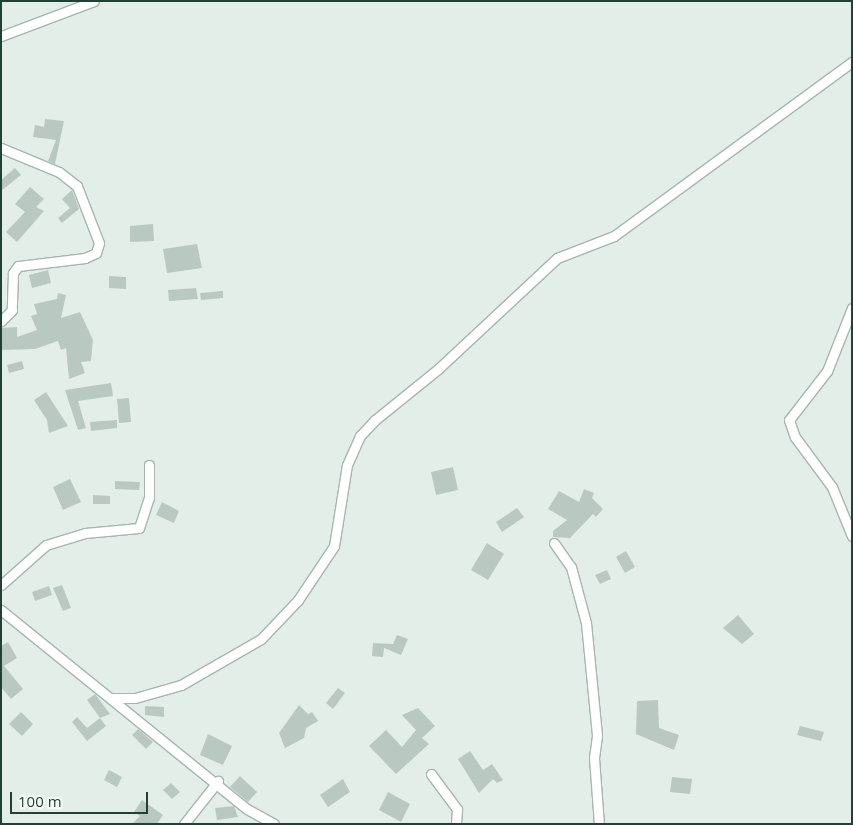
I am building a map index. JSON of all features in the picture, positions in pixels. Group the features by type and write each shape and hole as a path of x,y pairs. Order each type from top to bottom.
{"street":[{"path":"1,36 94,1"},
{"path":"112,698 135,698 181,685 262,639 298,600 334,546 348,465 360,436 375,420 438,369 557,258 614,236 852,62"},
{"path":"1,148 59,172 77,186 99,243 96,253 85,258 18,266 13,273 12,310 1,321"},
{"path":"852,308 827,371 789,420 795,437 832,487 852,536"},
{"path":"1,585 46,545 85,533 139,528 149,498 149,465"},
{"path":"554,543 571,567 586,623 597,736 594,758 599,824"},
{"path":"1,610 218,781 247,809 274,824"},
{"path":"431,774 457,809 456,824"},
{"path":"184,824 218,781"}],"building":[{"path":"45,119 64,121 55,164 48,161 56,140 33,137 35,125 44,127"},
{"path":"15,168 21,175 1,191 1,180"},
{"path":"30,187 44,199 36,207 44,211 17,242 6,232 25,212 15,204"},
{"path":"72,190 79,209 62,223 58,218 70,208 62,199"},
{"path":"153,224 154,241 130,242 130,226"},
{"path":"197,244 202,268 167,273 163,249"},
{"path":"48,270 51,283 32,288 29,275"},
{"path":"109,276 126,277 126,289 109,288"},
{"path":"196,288 198,299 169,301 168,290"},
{"path":"223,291 223,298 201,300 200,293"},
{"path":"58,293 66,295 61,318 80,312 93,340 91,361 81,362 85,373 69,379 66,348 61,350 58,341 35,349 1,350 1,328 17,327 17,337 37,330 31,316 37,314 34,304 57,299"},
{"path":"22,361 24,369 9,373 7,365"},
{"path":"111,383 113,396 78,401 86,428 78,430 65,390"},
{"path":"46,392 68,426 49,433 47,420 34,400"},
{"path":"129,398 131,422 119,423 117,399"},
{"path":"117,420 117,428 91,431 90,422"},
{"path":"453,467 458,490 436,495 431,472"},
{"path":"70,479 81,502 63,510 53,487"},
{"path":"115,481 140,482 139,490 115,489"},
{"path":"584,489 594,493 592,498 603,509 596,517 593,514 570,538 553,537 553,531 567,520 548,509 559,491 579,502"},
{"path":"93,495 110,496 110,504 93,504"},
{"path":"162,502 179,511 174,523 156,515"},
{"path":"517,508 524,517 502,532 496,522"},
{"path":"487,543 504,554 488,580 471,570"},
{"path":"626,551 635,567 625,573 616,557"},
{"path":"607,570 611,579 600,584 595,575"},
{"path":"62,585 71,608 63,611 53,588"},
{"path":"49,586 52,595 35,601 32,592"},
{"path":"738,615 754,634 742,644 723,628"},
{"path":"397,635 408,639 401,655 384,648 383,657 372,656 373,643 393,644"},
{"path":"8,642 17,658 4,666 23,689 11,699 1,687 1,646"},
{"path":"338,688 345,693 333,709 326,703"},
{"path":"95,694 110,714 100,718 87,700"},
{"path":"658,700 659,728 679,735 674,750 636,734 637,701"},
{"path":"299,705 308,714 312,712 318,721 306,728 304,738 285,748 279,733"},
{"path":"145,706 164,707 164,717 145,715"},
{"path":"418,708 435,726 422,738 429,744 396,774 369,746 386,730 402,747 416,730 402,715"},
{"path":"21,712 33,724 22,736 9,724"},
{"path":"77,717 87,728 100,718 106,726 87,741 72,722"},
{"path":"800,726 824,732 821,741 797,735"},
{"path":"138,729 153,742 146,749 132,735"},
{"path":"208,734 232,746 223,765 200,755"},
{"path":"470,751 483,770 492,764 503,780 497,783 493,779 479,793 458,759"},
{"path":"109,770 122,777 117,787 104,780"},
{"path":"240,776 257,792 248,802 230,787"},
{"path":"672,777 692,779 690,794 670,792"},
{"path":"343,779 350,792 328,807 320,795"},
{"path":"171,783 180,792 172,799 163,790"},
{"path":"388,792 410,804 401,822 379,810"},
{"path":"142,800 163,815 157,824 132,824 140,816 134,812"},
{"path":"234,806 238,817 217,820 215,808"}]}
